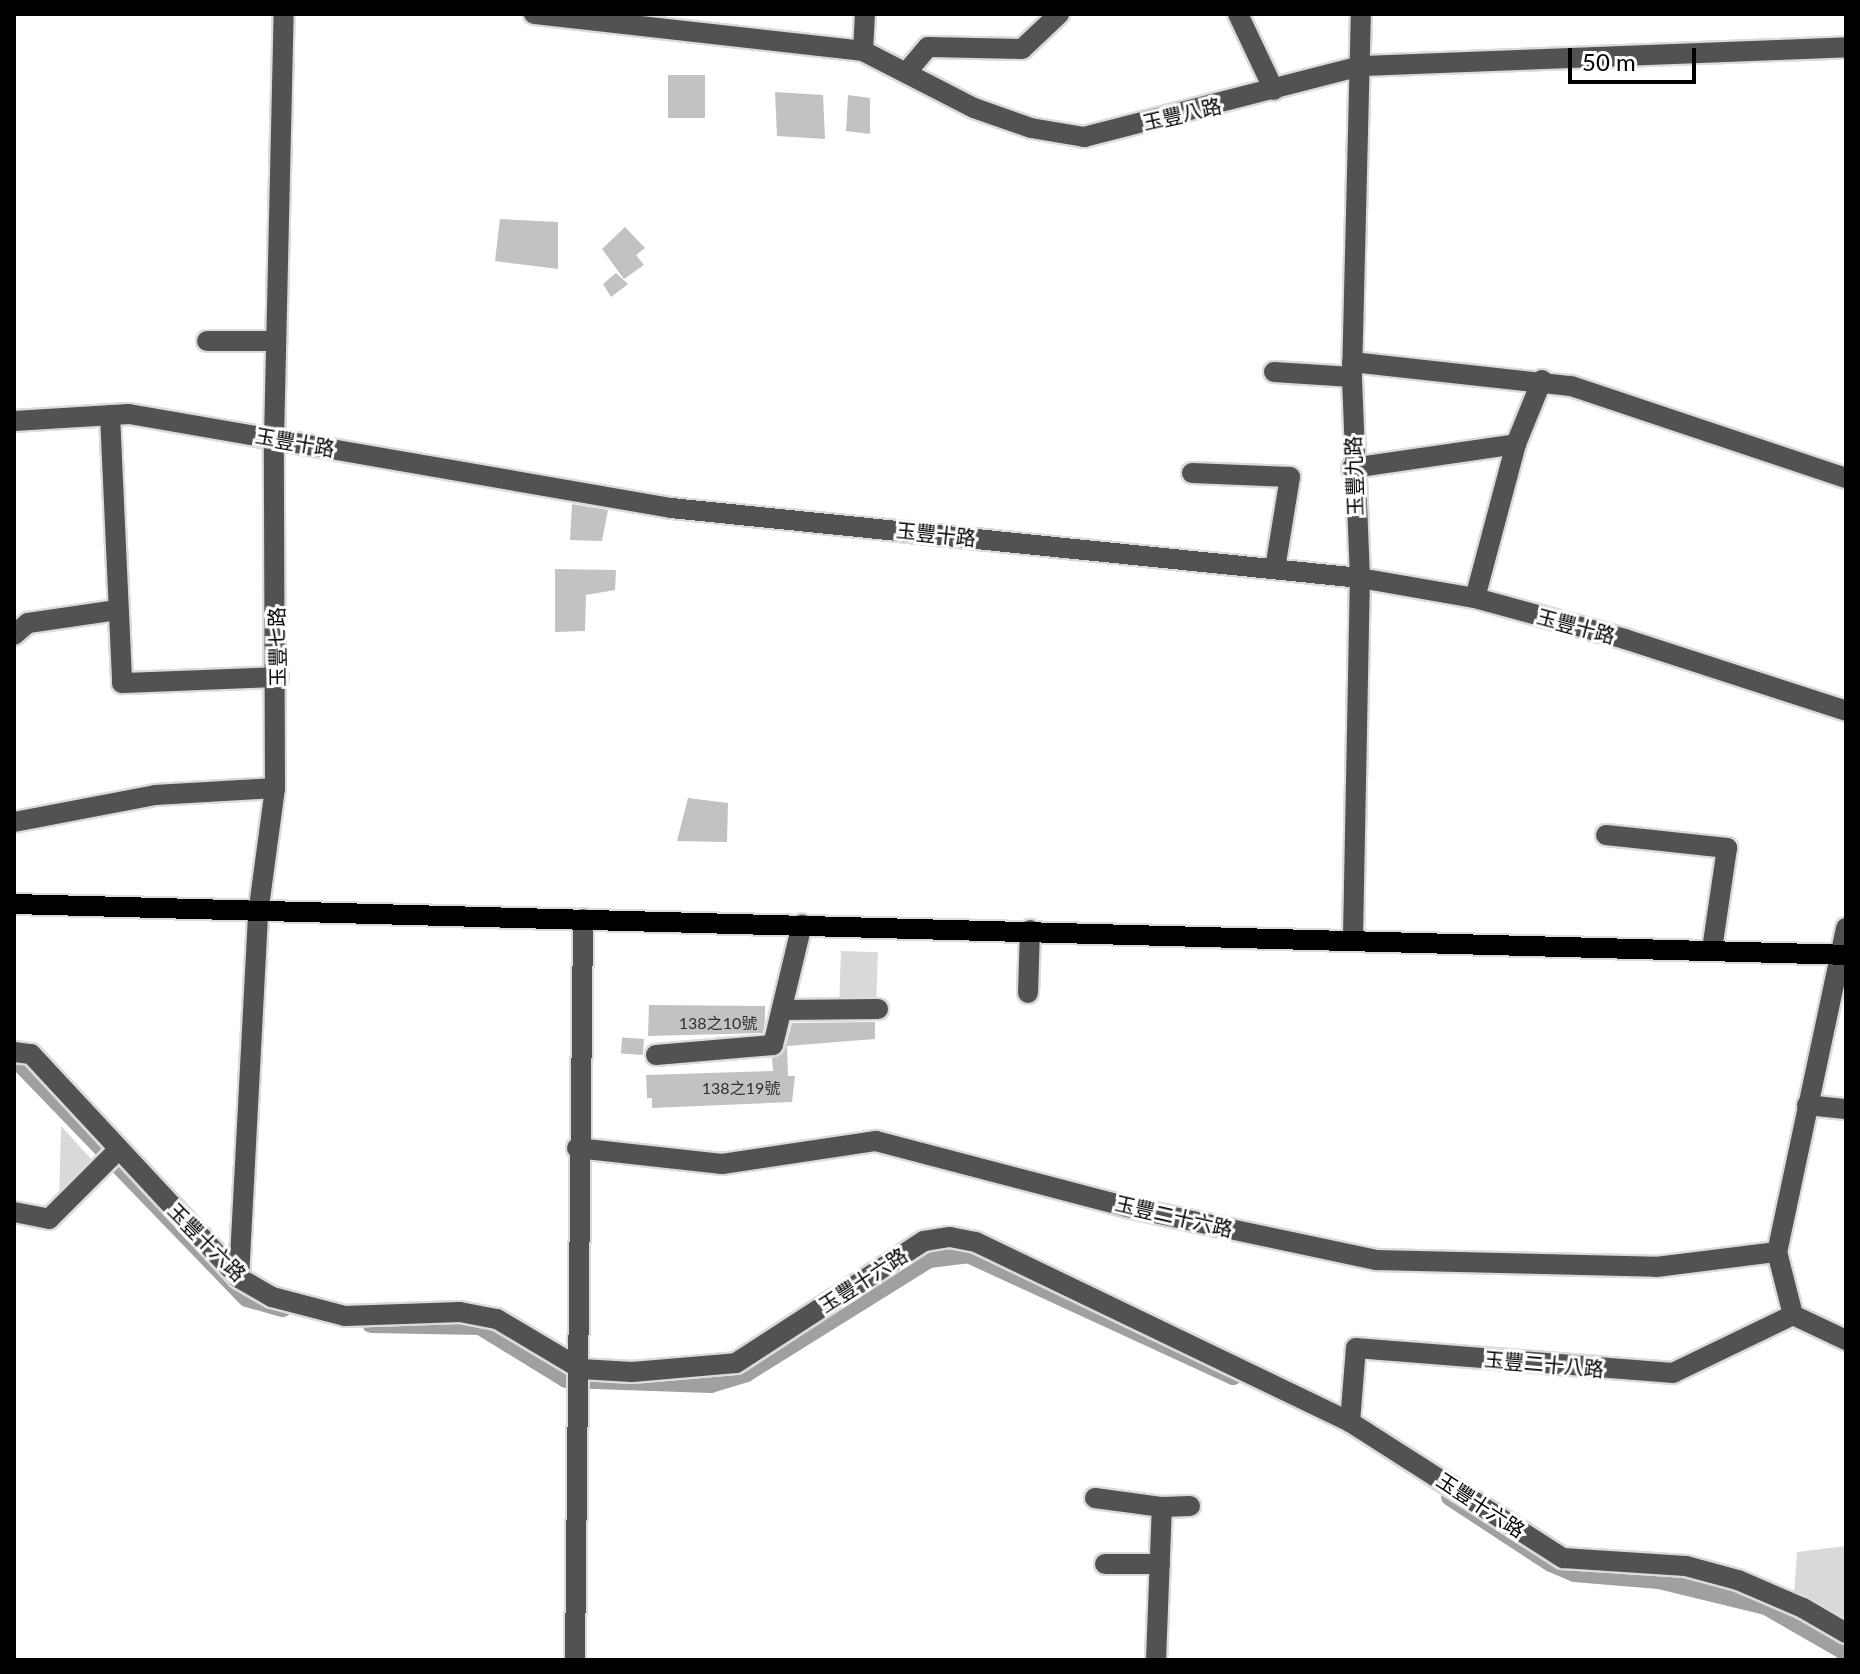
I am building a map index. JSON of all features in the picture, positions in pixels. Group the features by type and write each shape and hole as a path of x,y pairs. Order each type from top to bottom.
{"main road":[{"path":"14,904 258,914 1353,938 1843,955"}],"street":[{"name":"玉豐七路","path":"239,1278 258,914 275,788 278,677 274,439 284,14"},
{"name":"玉豐八路","path":"534,14 863,51 974,108 1031,128 1084,137 1360,66 1846,47"},
{"path":"863,51 865,14"},
{"path":"906,73 928,47 1022,49 1059,14"},
{"path":"1238,14 1274,90"},
{"name":"玉豐九路","path":"1353,938 1360,578 1352,468 1352,370 1361,14"},
{"path":"207,341 276,341"},
{"path":"1274,372 1352,370 1542,380 1846,478"},
{"path":"1475,598 1516,444 1542,380"},
{"path":"110,415 122,683 278,677"},
{"name":"玉豐十路","path":"14,421 110,415 174,420 671,508 1360,578 1475,598 1625,639 1846,711"},
{"path":"1352,468 1516,444"},
{"path":"1192,473 1290,477 1275,569"},
{"path":"14,635 28,623 117,610"},
{"path":"14,822 155,795 275,788"},
{"path":"1606,835 1727,848 1712,949"},
{"path":"575,1660 579,1377 577,1148 583,919"},
{"path":"656,1055 773,1045 802,924"},
{"path":"1846,928 1843,955 1807,1105 1777,1252 1793,1315 1846,1340"},
{"path":"1028,993 1030,930"},
{"path":"783,1010 878,1009"},
{"name":"玉豐十六路","path":"23,1053 114,1156 239,1278 272,1297 345,1316 460,1312 497,1319 579,1377 736,1363 924,1241 950,1237 976,1242 1101,1298 1350,1422 1563,1558 1686,1566 1725,1577 1803,1608 1846,1633"},
{"path":"1807,1105 1846,1109"},
{"name":"玉豐二十六路","path":"577,1148 722,1164 876,1141 1127,1207 1376,1260 1656,1267 1777,1252"},
{"path":"14,1212 49,1219 114,1156"},
{"name":"玉豐二十八路","path":"1350,1422 1356,1348 1673,1373 1793,1315"},
{"path":"1095,1498 1162,1507 1190,1506"},
{"path":"1156,1660 1162,1507"},
{"path":"1105,1564 1160,1564"}],"shaded area":[{"path":"841,951 878,952 876,1002 839,1001"},
{"path":"61,1126 93,1161 59,1201"},
{"path":"1846,1546 1846,1625 1794,1595 1797,1552"}],"building":[{"path":"668,75 705,75 705,118 668,118"},
{"path":"775,92 823,95 825,139 777,136"},
{"path":"848,95 870,98 870,134 846,131"},
{"path":"500,219 558,222 558,269 495,261"},
{"path":"625,227 645,248 636,255 644,265 624,279 602,249"},
{"path":"616,273 628,284 611,297 603,284"},
{"path":"572,504 608,510 602,541 570,540"},
{"path":"555,569 616,570 615,590 586,595 585,631 555,632"},
{"path":"688,798 728,803 727,842 677,841"},
{"path":"649,1005 765,1006 763,1033 648,1036"},
{"path":"875,1022 875,1039 787,1046 788,1076 795,1076 792,1102 652,1108 652,1098 647,1098 646,1075 773,1071 772,1058 785,1049 792,1023"},
{"path":"622,1037 644,1039 643,1055 621,1053"}],"waterway":[{"path":"14,1057 247,1298 283,1308"},
{"path":"371,1324 480,1326 566,1379 711,1384 746,1373 929,1259 968,1254 1233,1376"},
{"path":"1450,1497 1551,1563 1574,1573 1659,1580 1766,1606 1846,1652"}]}
